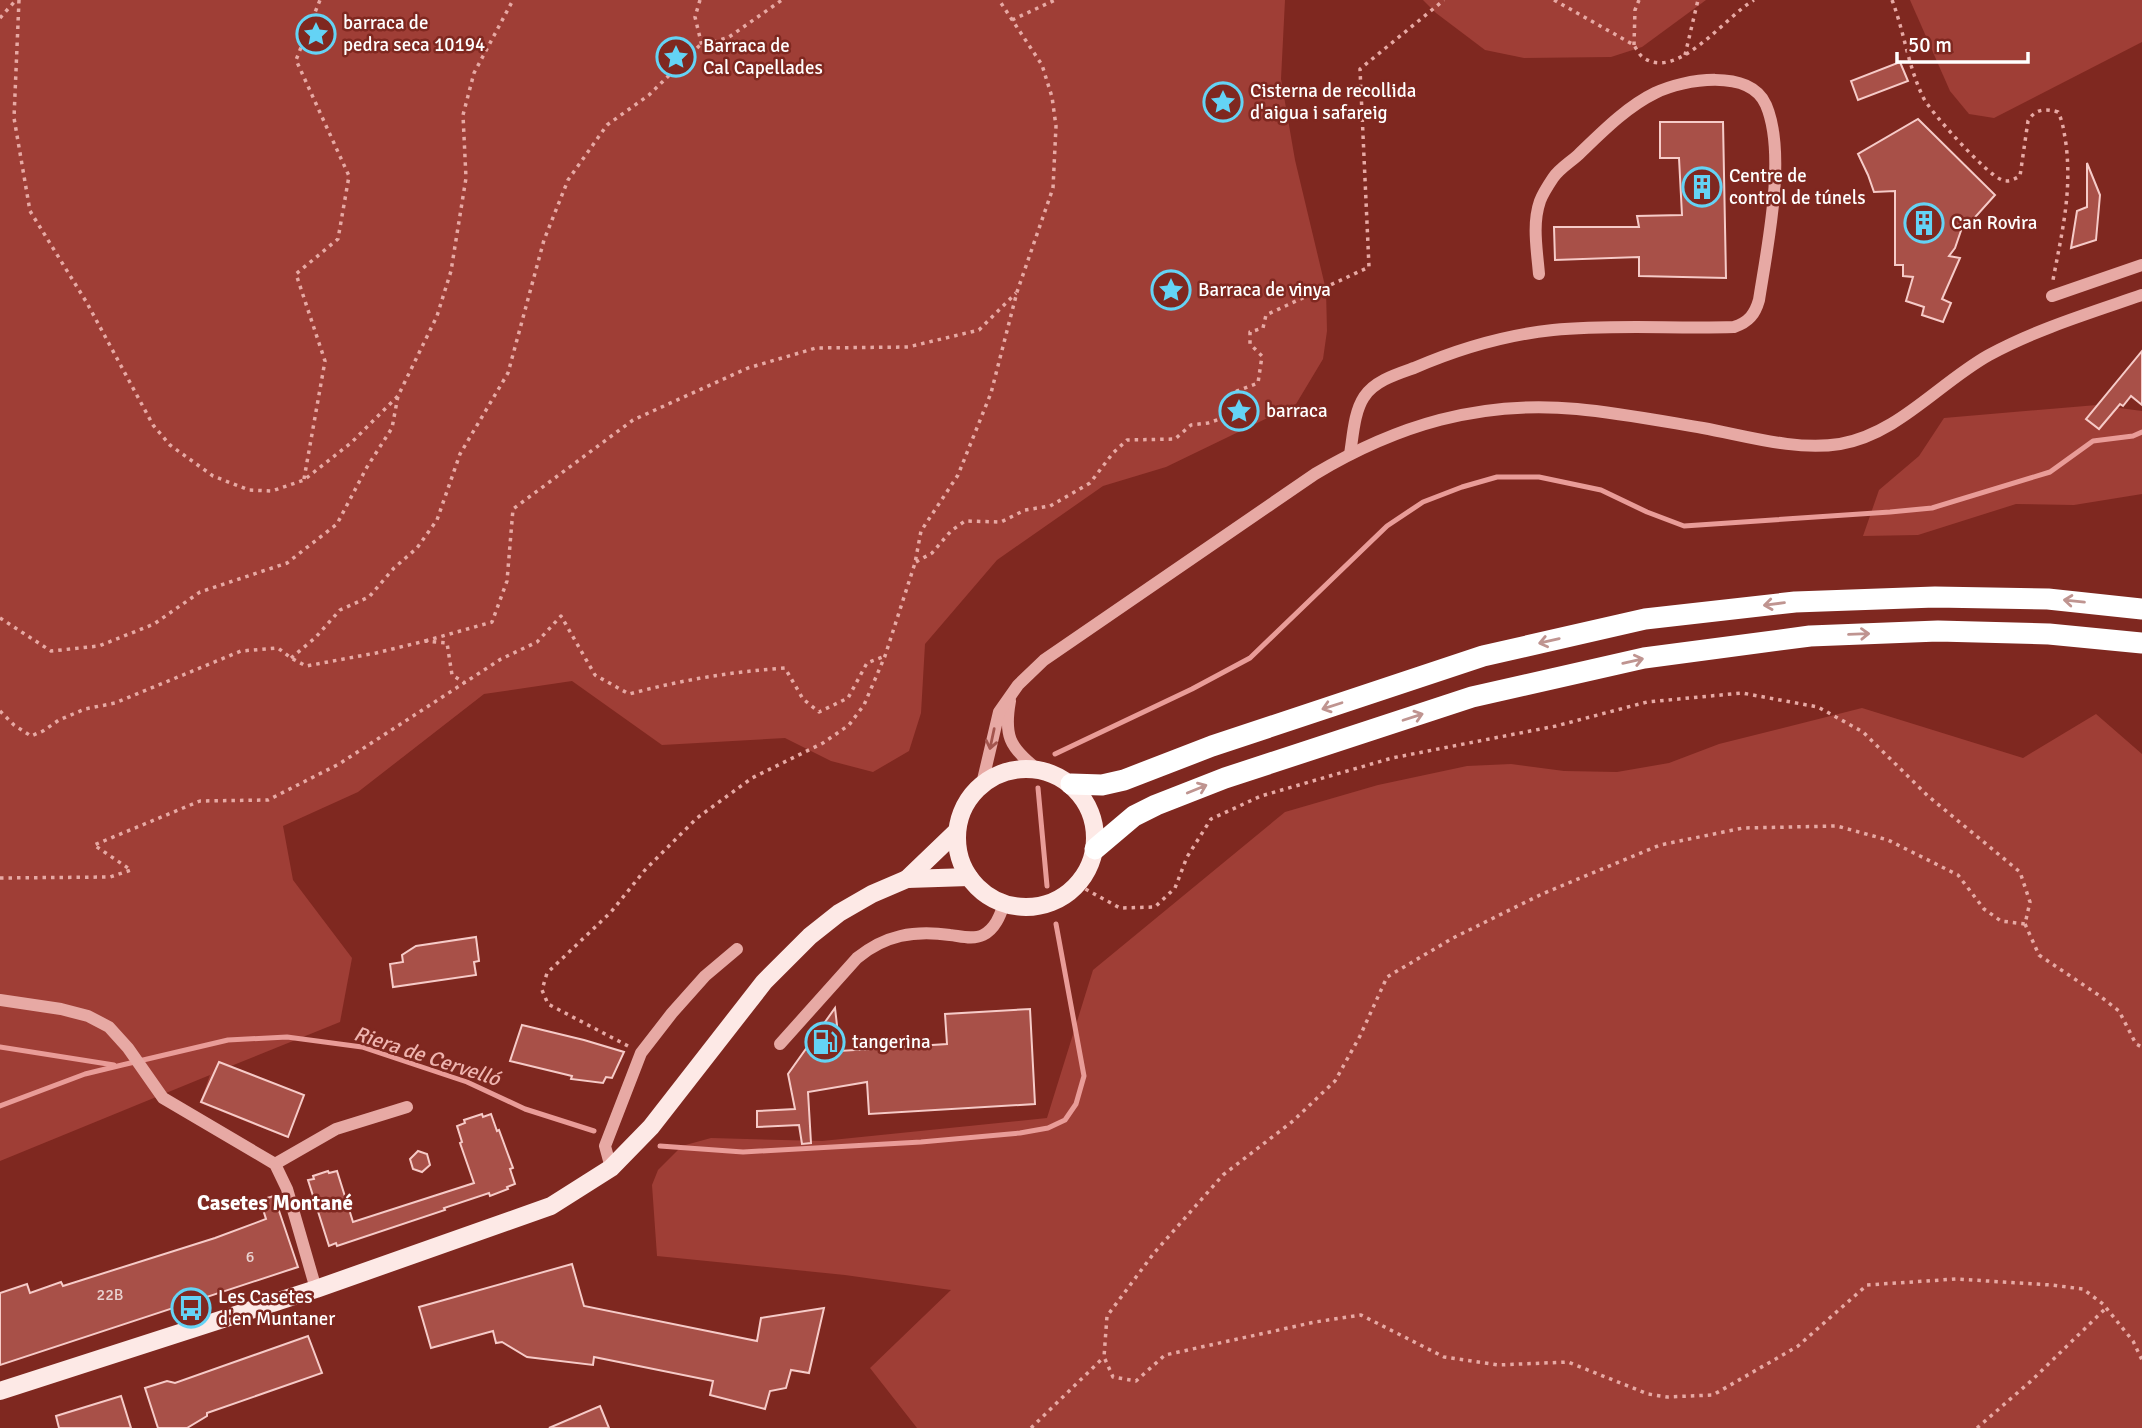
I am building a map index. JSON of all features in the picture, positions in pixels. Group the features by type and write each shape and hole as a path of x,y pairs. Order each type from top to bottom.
{"highway":[{"path":"1071,784 1102,785 1125,780 1212,746 1483,656 1645,619 1795,602 1935,597 2048,599 2142,608"},
{"path":"1095,849 1134,816 1224,778 1472,698 1644,658 1810,636 1938,631 2049,634 2142,643"}],"main road":[{"path":"1036,768 1058,775 1071,784 1083,798 1092,814 1096,831 1095,849 1089,868 1078,885 1062,897 1044,905 1024,907 1004,904 984,893 969,877 959,855 957,831 965,806 982,784 1009,771 1036,768"},
{"path":"0,1391 316,1289 551,1206 611,1168 651,1127 764,982 810,936 839,913 872,894 907,879 957,831"},
{"path":"907,879 969,877"}],"street":[{"path":"1350,454 1356,416 1362,399 1369,390 1448,354 1519,335 1552,330 1734,327 1751,318 1759,300 1774,185 1773,138 1767,107 1762,97 1738,82 1715,80 1657,92 1625,113 1555,176 1541,199 1536,220 1539,274"},
{"path":"2052,296 2142,265"},
{"path":"982,784 999,712 1028,674 1065,644 1278,499 1350,454 1411,427 1479,411 1512,408 1575,409 1644,418 1787,444 1841,444 1885,427 1952,378 2000,350 2054,326 2142,295"},
{"path":"1010,697 1007,717 1010,740 1015,750 1036,768"},
{"path":"780,1044 857,958 871,947 900,935 918,932 970,938 982,936 993,928 1004,904"},
{"path":"611,1168 606,1146 642,1053 672,1013 705,976 737,949"},
{"path":"0,1000 61,1009 88,1016 108,1027 130,1051 163,1098 275,1164 287,1189 316,1289"},
{"path":"275,1164 336,1129 407,1107"}],"path":[{"path":"0,18 18,0"},
{"path":"18,0 14,118 30,211 86,303 153,425 170,445 213,475 249,490 272,491 304,480 352,442 398,396"},
{"path":"304,480 325,361 296,274 338,239 349,176 296,60 320,0"},
{"path":"0,618 51,651 99,646 154,624 200,592 287,564 337,524 366,467 392,428 398,396 437,316 451,271 466,178 463,115 474,73 513,0"},
{"path":"700,0 695,17 701,44"},
{"path":"701,44 702,46 729,37 782,0"},
{"path":"642,1053 548,1004 542,990 547,973 611,912 645,870 697,818 752,778 823,743 849,725 864,705 885,656 915,563 921,531 958,475 991,393 1017,292 1053,188 1056,126 1052,97 1042,65 999,0"},
{"path":"1013,20 1055,0"},
{"path":"915,563 932,553 951,531 965,521 1001,522 1025,510 1050,506 1090,483 1113,453 1127,440 1175,439 1191,425 1232,415 1237,391 1258,383 1262,356 1250,344 1250,332 1263,328 1266,315 1369,267 1360,69 1444,0"},
{"path":"1554,0 1634,45 1642,58 1657,63 1674,61 1706,42 1741,7 1754,0"},
{"path":"1634,45 1639,0"},
{"path":"1685,55 1698,0"},
{"path":"1892,0 1924,99 1970,153 1999,179 2010,181 2020,176 2031,116 2044,109 2057,112 2062,120 2068,190 2052,296"},
{"path":"291,658 315,638 340,610 369,597 394,568 417,548 437,520 460,454 508,373 544,240 568,180 607,125 649,95 701,44"},
{"path":"0,711 14,725 31,736 59,720 126,699 241,650 278,648 306,666 376,653 492,622 507,581 513,509 633,419 748,368 816,348 908,347 979,330 1017,292"},
{"path":"0,878 110,877 131,870 94,845 200,801 268,800 339,764 500,659 537,642 561,616 595,675 629,694 680,680 785,668 803,699 819,712 848,698 867,663 885,656"},
{"path":"425,641 447,643 452,675 466,682"},
{"path":"1078,885 1120,908 1154,906 1175,888 1187,857 1211,819 1261,796 1392,758 1556,726 1647,702 1742,693 1818,706 1863,732 1928,796 2020,872 2030,902 2025,924 2039,956 2119,1011 2136,1044 2142,1047"},
{"path":"2025,924 2001,922 1984,909 1958,875 1888,840 1837,827 1743,828 1660,845 1542,894 1453,938 1387,977 1360,1036 1335,1081 1293,1121 1223,1175 1154,1253 1107,1316 1104,1357 1113,1377 1136,1381 1165,1355 1315,1322 1361,1315 1444,1357 1498,1365 1568,1363 1648,1394 1667,1397 1713,1395 1798,1346 1867,1285 1956,1279 2083,1289 2106,1308 2133,1341 2142,1360"},
{"path":"1978,1428 2106,1308"},
{"path":"1031,1428 1104,1357"}],"shaded area":[{"path":"0,0 1285,0 1281,79 1295,160 1326,290 1327,331 1323,359 1296,404 1166,467 1103,486 997,560 925,644 921,713 909,751 873,772 831,761 785,738 662,745 572,681 484,694 358,792 283,826 293,880 352,958 340,1022 231,1066 302,1094 285,1137 200,1103 210,1075 0,1161"},
{"path":"1423,0 1706,0 1642,47 1611,57 1524,58 1485,50"},
{"path":"1910,0 2142,0 2142,42 1994,118 1969,114 1950,91"},
{"path":"2097,405 2142,411 2142,494 2074,505 2016,504 1918,535 1863,536 1879,490 1919,456 1944,418"},
{"path":"1862,708 2023,758 2096,714 2142,754 2142,1428 917,1428 870,1368 951,1290 845,1275 657,1256 652,1185 658,1170 682,1146 711,1138 822,1141 1047,1118 1093,970 1285,812 1378,785 1467,766 1511,764 1564,771 1617,772 1669,763 1719,744"}],"building":[{"path":"1900,62 1908,81 1858,100 1851,81"},
{"name":"Can Rovira","path":"1918,119 1995,195 1969,224 1965,219 1955,248 1949,256 1960,258 1942,299 1951,303 1943,322 1922,315 1924,307 1906,301 1913,277 1903,276 1903,265 1895,265 1895,191 1874,192 1858,154"},
{"name":"Centre de control de túnels","path":"1660,122 1723,122 1726,278 1639,276 1639,257 1555,260 1554,227 1639,227 1637,216 1682,215 1679,158 1660,158"},
{"path":"2087,163 2100,195 2096,240 2071,248 2077,211 2087,207"},
{"path":"2142,351 2142,405 2131,396 2123,406 2120,404 2099,429 2086,419"},
{"path":"476,937 479,961 474,962 476,975 393,987 390,964 403,962 402,955 416,946"},
{"path":"835,1008 840,1051 947,1044 945,1014 1030,1009 1035,1104 869,1114 867,1082 808,1092 811,1143 802,1144 799,1125 757,1127 757,1111 795,1109 788,1074"},
{"path":"522,1025 624,1052 612,1078 606,1077 603,1083 571,1079 572,1076 510,1061"},
{"path":"219,1062 304,1095 288,1137 201,1102"},
{"path":"482,1114 483,1117 491,1114 497,1131 499,1130 513,1168 510,1169 515,1184 490,1196 489,1193 337,1246 336,1243 329,1246 308,1180 328,1171 337,1171 353,1222 474,1183 457,1126 465,1123 464,1120"},
{"path":"418,1151 427,1154 430,1165 422,1172 413,1169 410,1159"},
{"path":"274,1196 298,1267 0,1365 0,1293 27,1284 30,1293 61,1282 63,1286 215,1238 266,1219 260,1200"},
{"path":"572,1264 584,1306 757,1341 761,1318 824,1308 809,1373 791,1370 786,1388 770,1391 765,1409 710,1395 713,1381 594,1357 593,1365 527,1357 502,1342 496,1343 493,1331 431,1348 419,1307"},
{"path":"308,1336 322,1373 207,1413 207,1416 187,1428 158,1428 145,1388 167,1381 175,1383"},
{"path":"121,1396 131,1428 59,1428 56,1416"},
{"path":"600,1406 609,1428 549,1428"}],"waterway":[{"path":"1055,754 1192,689 1250,658 1387,526 1423,502 1462,487 1497,477 1539,477 1601,490 1684,526 1890,512 1932,508 2050,472 2093,441 2133,436 2142,432"},
{"path":"1038,788 1047,886"},
{"path":"660,1146 743,1152 921,1142 1020,1133 1048,1128 1065,1120 1076,1104 1084,1076 1056,924"},
{"name":"Riera de Cervelló","path":"0,1106 85,1074 122,1065 228,1040 287,1037 362,1047 467,1082 525,1109 594,1131"},
{"name":"Riera de Cervelló","path":"0,1047 114,1065"}],"place":[{"name":"barraca de pedra seca 10194","path":"316,34"},
{"name":"Barraca de Cal Capellades","path":"676,57"},
{"name":"Cisterna de recollida d'aigua i safareig","path":"1223,102"},
{"name":"Centre de control de túnels","path":"1702,187"},
{"name":"Can Rovira","path":"1924,223"},
{"name":"Barraca de vinya","path":"1171,290"},
{"name":"barraca","path":"1239,411"},
{"name":"tangerina","path":"825,1042"},
{"name":"Les Casetes d'en Muntaner","path":"191,1308"}],"district":[{"name":"Casetes Montané","path":"275,1203"}]}
